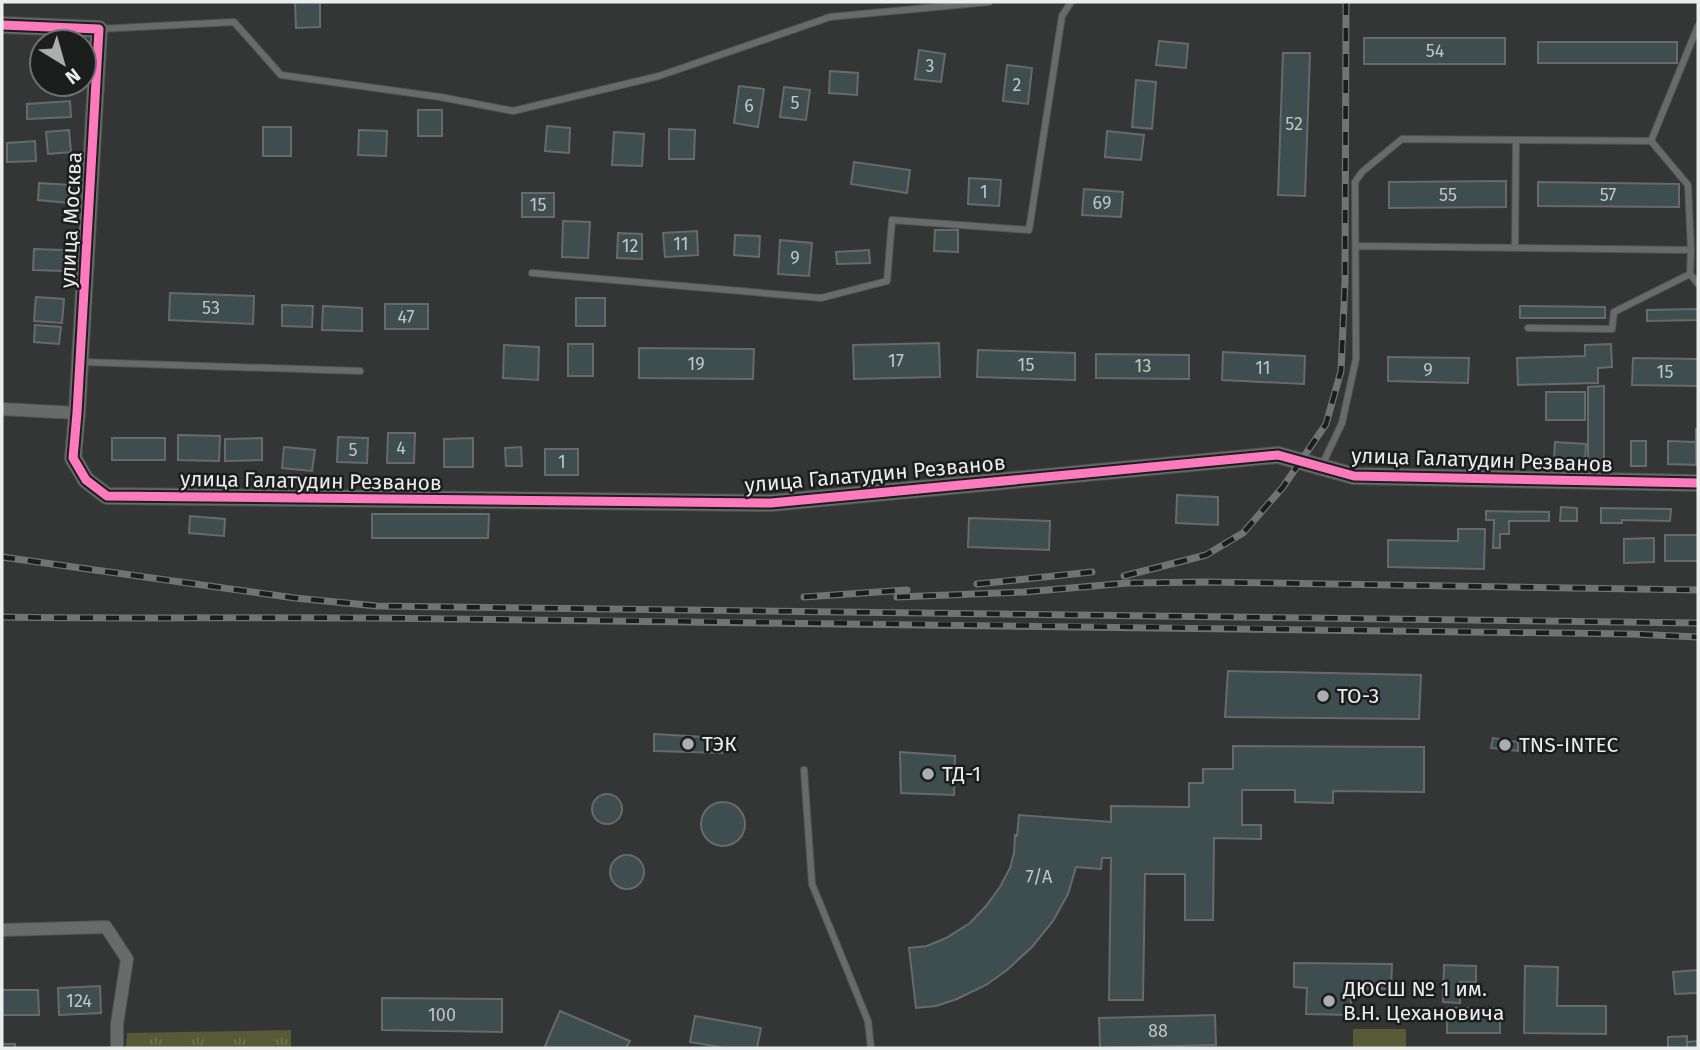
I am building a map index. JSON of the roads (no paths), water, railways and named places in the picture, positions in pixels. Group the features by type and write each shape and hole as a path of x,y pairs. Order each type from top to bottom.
{"street":[{"path":"2,24 99,29"},
{"name":"улица Москва","path":"77,413 99,29"},
{"path":"2,410 77,413"},
{"name":"улица Галатудин Резванов","path":"77,413 73,458 86,480 107,496 771,503 1278,455 1354,476 1698,483"},
{"path":"2,930 106,927 127,959 117,1024 117,1048"}],"lane":[{"path":"99,29 234,22 281,75 440,97 513,111 659,76 830,17 989,2"},
{"path":"532,273 821,298 887,281 892,220 1029,230 1062,16 1071,2"},
{"path":"1651,141 1698,26"},
{"path":"1321,467 1342,423 1356,359 1355,182 1362,172 1402,139 1651,141 1688,184 1690,274 1698,284"},
{"path":"1515,248 1516,140"},
{"path":"1356,246 1691,250"},
{"path":"1528,328 1612,329 1614,312 1690,274"},
{"path":"80,362 360,371"},
{"path":"804,770 812,884 868,1021 871,1048"}],"railway":[{"path":"1124,576 1206,555 1243,533 1283,487 1326,424 1341,371 1345,282 1346,2"},
{"path":"2,557 295,598 377,606 1698,623"},
{"path":"977,584 1092,572"},
{"path":"897,597 1024,592 1128,583 1207,582 1698,590"},
{"path":"804,597 907,590"},
{"path":"2,617 686,621 1698,637"}],"place":[{"name":"ТО-3","path":"1323,696"},
{"name":"ТЭК","path":"688,744"},
{"name":"TNS-INTEC","path":"1505,745"},
{"name":"ТД-1","path":"928,774"},
{"name":"ДЮСШ № 1 им. В.Н. Цехановича","path":"1329,1001"}]}
